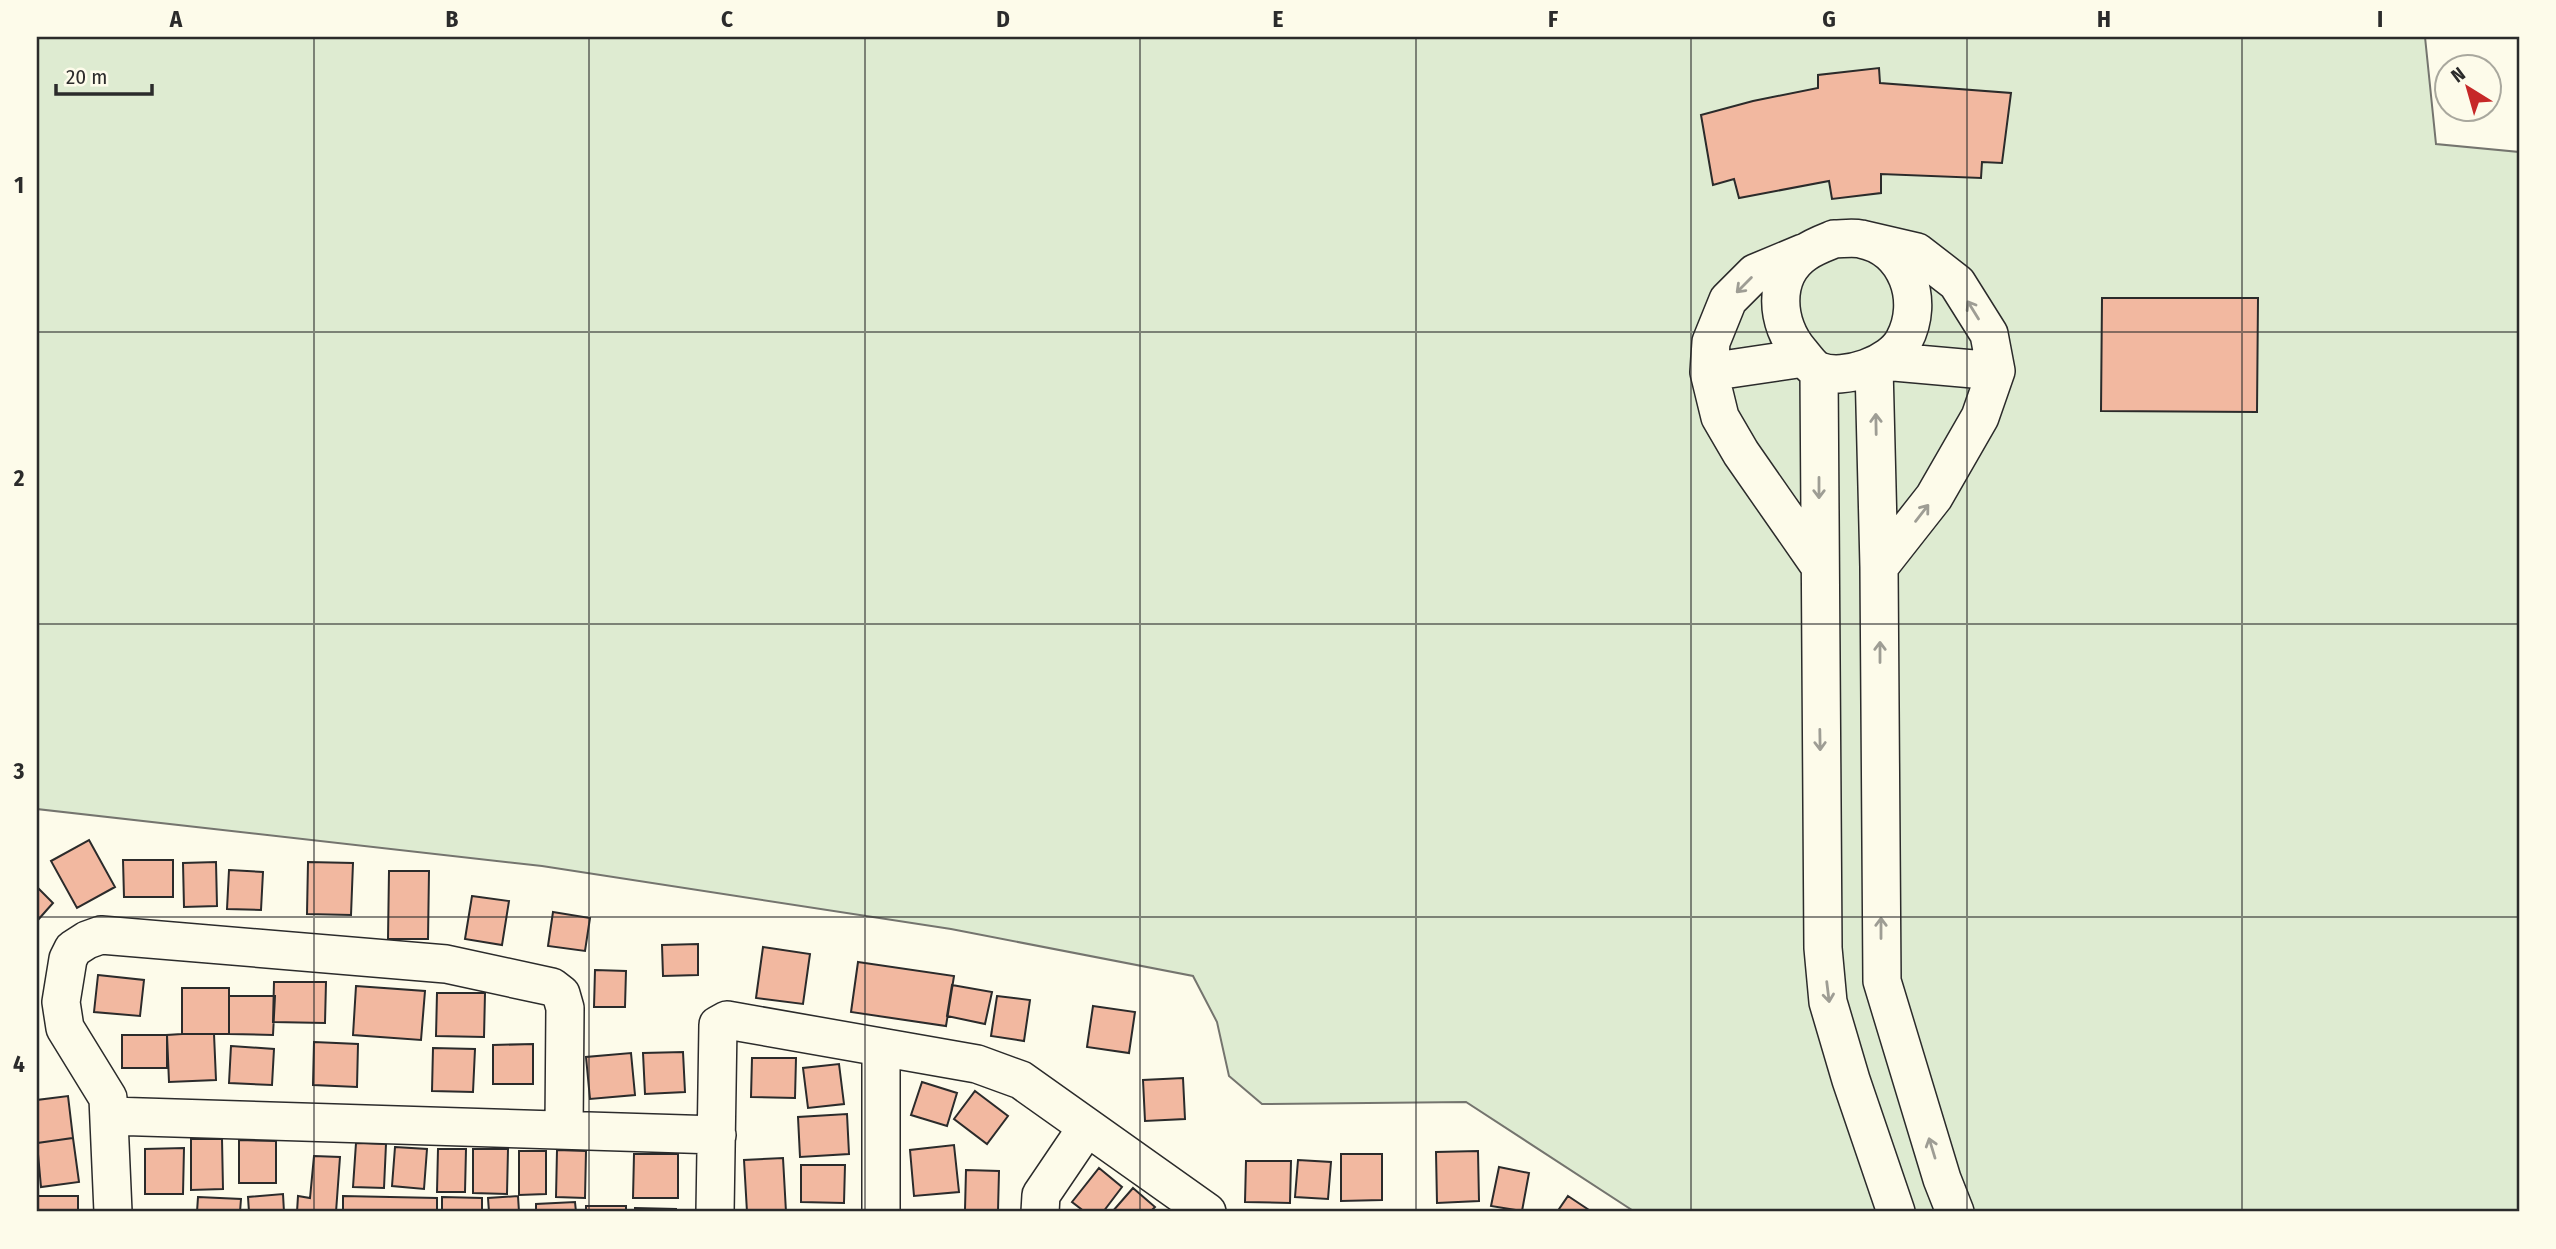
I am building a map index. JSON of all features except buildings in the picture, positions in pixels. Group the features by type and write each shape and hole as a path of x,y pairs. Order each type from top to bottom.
{"street":[{"path":"1819,565 1741,453 1720,417 1709,372 1711,342 1728,300 1755,273 1834,239 1861,239 1917,252 1957,283 1989,334 1996,370 1980,417 1934,497 1880,566"},
{"path":"1861,239 1887,250 1906,271 1915,301 1904,342 1879,364 1882,981 1942,1179 1955,1212"},
{"path":"1803,253 1787,274 1779,305 1788,339 1812,364 1819,565 1823,948 1828,1002 1851,1080 1896,1212"},
{"path":"1709,372 1812,364 1856,372 1879,364 1996,370"},
{"path":"1820,690 1880,689"},
{"path":"113,1212 108,1098 65,1028 61,1002 68,959 73,949 101,936 446,964 552,987 561,993 565,1008 564,1129"},
{"path":"715,1212 718,1025 727,1020 977,1064 1021,1080 1207,1212"},
{"path":"881,1048 881,1212"},
{"path":"110,1116 717,1135"},
{"path":"1040,1212 1041,1195 1087,1127"}],"green space":[{"path":"37,37 2425,37 2436,144 2519,152 2519,1212 1635,1212 1466,1102 1262,1104 1229,1076 1217,1022 1193,976 951,929 542,866 37,809"}]}
